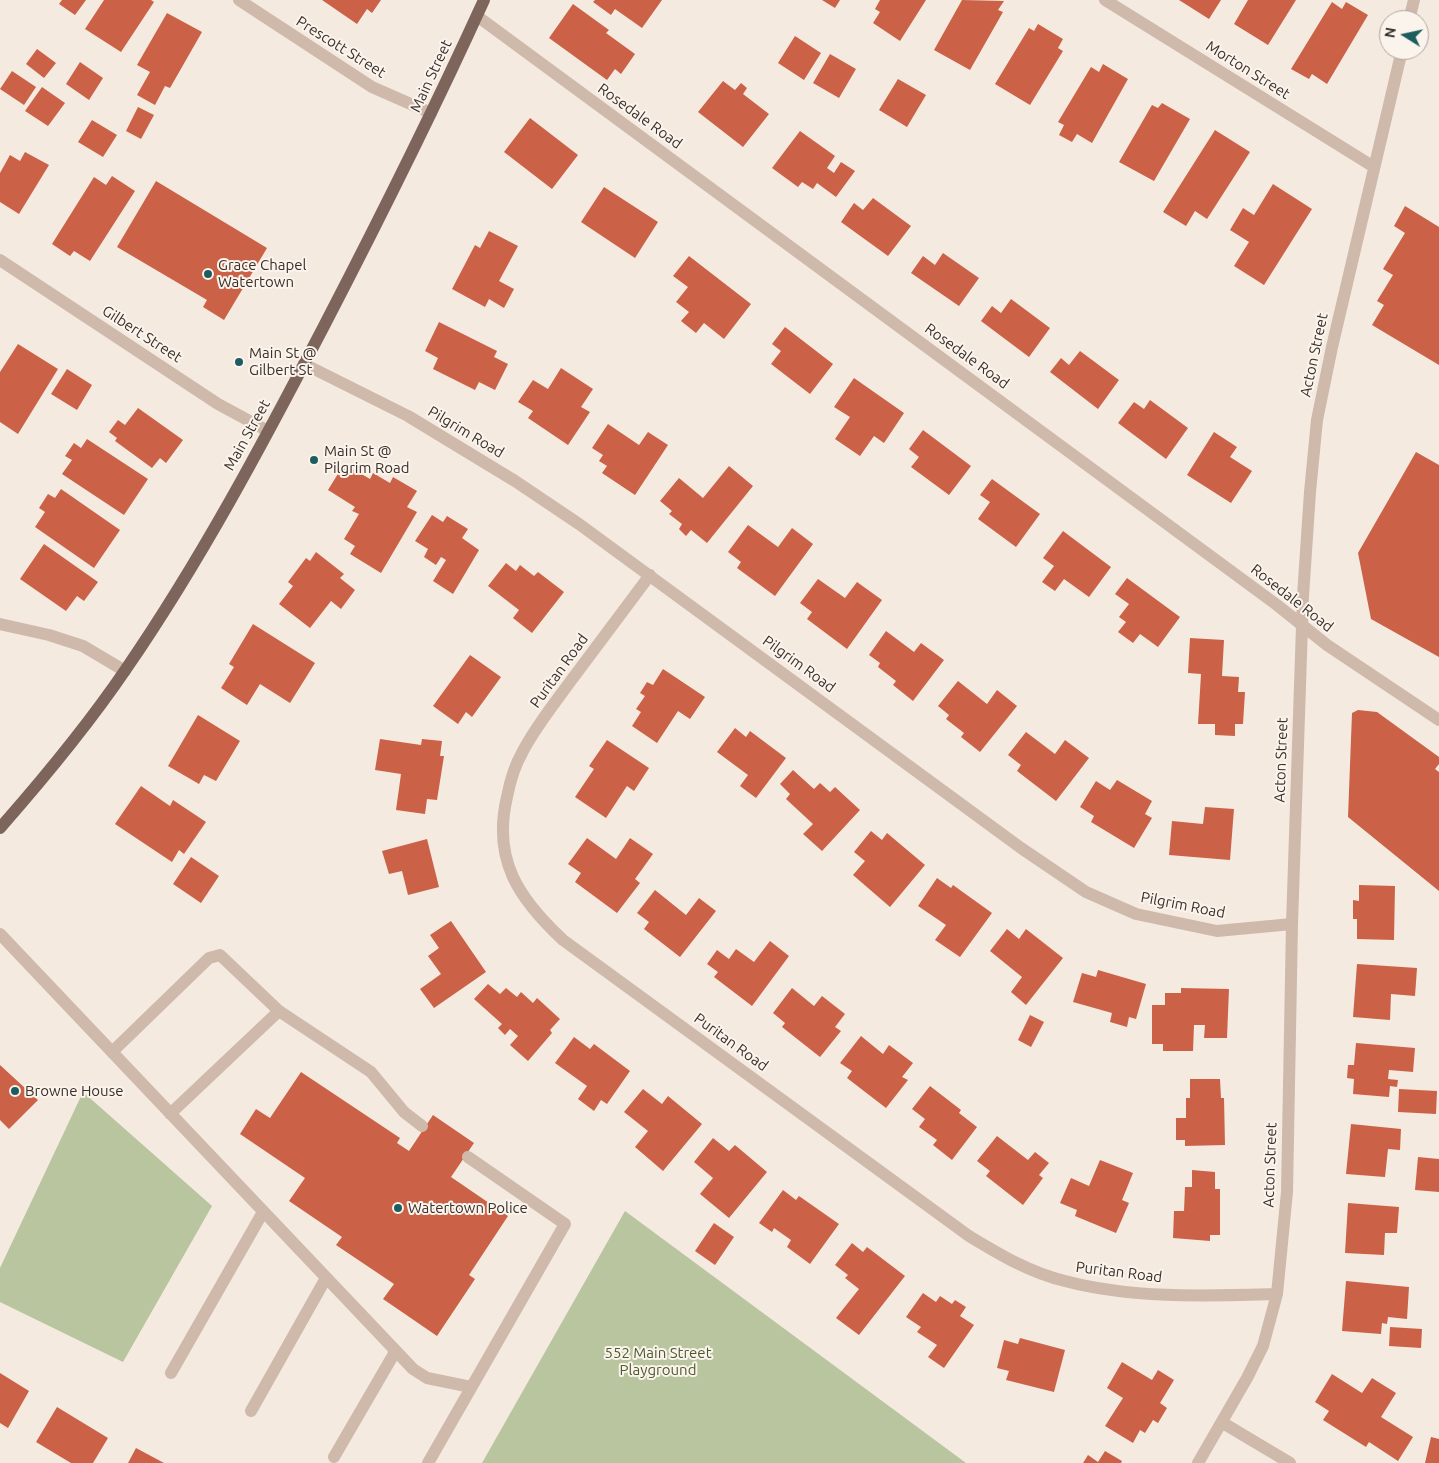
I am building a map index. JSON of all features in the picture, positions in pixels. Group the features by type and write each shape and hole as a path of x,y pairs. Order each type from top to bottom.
{"main road":[{"name":"Main Street","path":"0,828 87,722 125,670 200,553 304,364 431,113 484,0"}],"street":[{"name":"Prescott Street","path":"239,0 372,87 431,113"},
{"name":"Morton Street","path":"1105,0 1374,167"},
{"name":"Rosedale Road","path":"477,16 1303,624 1327,645 1439,720"},
{"name":"Acton Street","path":"1198,1463 1222,1423 1263,1346 1277,1294 1287,1192 1292,924 1303,624 1310,492 1317,420 1332,347 1400,60"},
{"name":"Gilbert Street","path":"0,260 218,404 268,431"},
{"name":"Pilgrim Road","path":"304,364 408,416 459,446 579,524 1021,848 1086,892 1136,914 1216,931 1292,924"},
{"name":"Puritan Road","path":"650,575 539,724 522,752 511,778 504,810 502,841 510,873 523,896 540,919 563,940 969,1236 998,1254 1030,1269 1064,1281 1100,1288 1211,1296 1277,1294"},
{"path":"0,624 50,635 83,646 125,670"},
{"path":"0,934 396,1352 420,1374 471,1387"},
{"path":"112,1052 212,956 220,955 279,1011 371,1072 404,1112 422,1126"},
{"path":"170,1114 279,1011"},
{"path":"428,1463 565,1224 468,1157"},
{"path":"172,1373 263,1212"},
{"path":"251,1411 326,1278"},
{"path":"334,1457 396,1352"},
{"path":"1222,1423 1290,1463"}],"green space":[{"path":"83,1092 212,1206 123,1362 0,1302 0,1268"},
{"name":"552 Main Street Playground","path":"625,1211 966,1463 482,1463"}],"building":[{"path":"62,0 86,0 75,15 59,4"},
{"path":"104,0 151,0 154,2 121,52 85,29"},
{"path":"322,0 381,0 372,13 367,9 357,24"},
{"path":"595,0 662,0 642,28 615,9 611,15 593,2"},
{"path":"822,0 840,0 835,8"},
{"path":"880,0 926,0 900,41 873,23 880,12 875,9"},
{"path":"962,0 1004,1 998,10 1003,12 970,70 934,50"},
{"path":"1179,0 1221,0 1209,19"},
{"path":"1248,0 1296,0 1268,45 1234,24"},
{"path":"1332,2 1342,9 1346,2 1368,15 1327,84 1312,74 1309,79 1291,69"},
{"path":"573,4 609,30 606,33 635,54 621,74 615,69 607,80 549,38"},
{"path":"167,13 202,32 170,88 165,86 155,105 137,95 150,72 137,65"},
{"path":"1038,24 1063,39 1058,48 1063,51 1030,105 995,84 1029,28 1034,31"},
{"path":"795,36 821,53 804,80 778,63"},
{"path":"37,49 56,63 44,78 26,64"},
{"path":"830,54 856,69 839,98 813,83"},
{"path":"80,62 103,78 89,100 66,84"},
{"path":"1103,64 1128,79 1092,143 1077,134 1072,142 1059,135 1064,125 1058,122 1091,67 1099,72"},
{"path":"12,71 36,87 24,105 0,89"},
{"path":"898,79 926,95 907,127 879,110"},
{"path":"723,81 735,90 741,83 747,88 743,94 769,114 743,147 698,112"},
{"path":"42,87 65,103 48,126 25,111"},
{"path":"1162,103 1190,119 1154,181 1119,162 1152,105 1158,108"},
{"path":"138,107 154,115 141,139 126,131"},
{"path":"530,118 578,155 552,189 504,152"},
{"path":"92,120 117,135 103,157 78,142"},
{"path":"1215,130 1250,152 1207,219 1195,211 1186,226 1163,212"},
{"path":"800,131 835,156 827,168 834,173 841,162 855,171 836,197 817,183 813,189 802,182 798,187 772,168"},
{"path":"25,152 49,165 19,214 0,202 0,173 10,155 20,161"},
{"path":"112,176 135,191 90,261 74,251 70,256 52,244 94,177 106,185"},
{"name":"Grace Chapel Watertown","path":"156,181 267,248 224,320 203,307 207,300 117,247"},
{"path":"1273,184 1312,209 1264,285 1234,266 1249,242 1230,230 1243,208 1254,215"},
{"path":"604,187 658,222 635,258 581,222"},
{"path":"873,198 911,226 888,256 841,222 854,203 863,210"},
{"path":"1405,206 1439,227 1439,365 1372,325 1384,305 1377,301 1393,275 1383,269 1405,233 1394,226"},
{"path":"489,231 518,246 499,281 514,289 504,308 489,299 485,307 452,289 475,245 480,248"},
{"path":"943,253 979,278 959,306 911,273 923,256 935,265"},
{"path":"689,256 751,304 724,339 704,323 696,333 681,321 689,312 676,302 688,287 673,276"},
{"path":"1011,299 1050,328 1029,357 981,321 992,306 1001,313"},
{"path":"439,322 497,351 494,357 508,364 495,390 479,382 475,390 433,369 438,358 425,351"},
{"path":"785,327 833,364 810,394 771,364 781,351 772,344"},
{"path":"18,344 58,369 18,434 0,422 0,372"},
{"path":"1080,351 1119,380 1098,409 1050,372 1061,358 1069,365"},
{"path":"561,368 593,389 581,407 590,412 568,445 528,418 533,411 518,402 533,380 548,389"},
{"path":"67,369 92,385 77,410 51,394"},
{"path":"854,378 904,413 884,443 874,436 860,456 835,439 850,417 834,407"},
{"path":"1150,400 1188,428 1166,459 1118,423 1134,402 1144,409"},
{"path":"138,408 183,440 166,463 160,458 152,468 115,441 117,438 109,432 118,420 125,425"},
{"path":"608,424 639,445 648,432 668,445 635,495 602,473 607,466 599,461 603,455 592,448"},
{"path":"923,430 971,466 949,495 911,467 919,457 909,449"},
{"path":"1214,432 1237,447 1230,457 1252,471 1231,503 1187,475"},
{"path":"87,439 148,479 124,515 62,474 72,460 65,456 74,443 81,448"},
{"path":"1416,452 1439,465 1439,657 1371,619 1358,553"},
{"path":"344,464 370,479 373,473 390,483 393,477 417,491 407,507 417,512 381,573 350,554 355,546 344,539 359,514 352,511 355,507 328,490"},
{"path":"729,466 753,486 707,543 691,530 686,536 679,529 682,524 669,514 672,511 660,501 679,478 703,498"},
{"path":"992,479 1040,514 1016,547 978,519 990,502 980,495"},
{"path":"61,489 120,530 94,568 35,527 45,512 39,508 48,494 55,498"},
{"path":"432,515 443,522 447,516 468,529 462,538 479,550 453,594 433,581 446,560 441,557 436,565 424,557 428,549 415,541"},
{"path":"748,525 778,547 792,528 813,544 775,596 737,568 741,562 728,552"},
{"path":"1063,531 1111,567 1089,597 1064,579 1055,591 1042,582 1054,566 1043,558"},
{"path":"44,544 98,582 84,601 77,596 66,611 20,579"},
{"path":"316,552 344,574 340,578 355,590 341,609 331,601 310,628 279,604 293,586 288,582 306,558 310,561"},
{"path":"506,563 516,571 520,565 534,576 538,572 564,592 532,633 513,618 519,610 488,586"},
{"path":"1127,578 1180,617 1158,647 1140,634 1133,643 1118,632 1126,622 1119,617 1129,604 1115,594"},
{"path":"818,579 845,598 857,582 882,600 847,649 807,619 812,612 800,603"},
{"path":"253,624 315,663 290,703 260,684 247,705 221,688 234,667 229,664"},
{"path":"886,631 914,652 921,643 944,660 913,701 893,685 896,681 878,667 880,663 869,655"},
{"path":"1190,638 1224,640 1222,676 1239,677 1238,692 1245,692 1243,724 1235,724 1235,736 1215,735 1215,724 1198,724 1201,674 1188,673"},
{"path":"470,655 501,677 472,717 466,712 458,724 433,706"},
{"path":"663,669 705,697 690,719 678,711 657,743 632,726 641,712 636,709 645,696 640,693 647,682 653,685"},
{"path":"958,681 987,704 997,690 1017,706 980,752 961,737 964,733 946,719 949,715 938,706"},
{"path":"1358,710 1377,712 1439,757 1439,764 1435,769 1439,772 1439,891 1348,817 1352,713"},
{"path":"198,715 240,741 216,781 204,775 199,784 168,766"},
{"path":"735,728 746,737 750,731 786,758 756,798 740,786 748,775 717,752"},
{"path":"1026,732 1055,754 1065,740 1089,758 1056,801 1017,771 1021,765 1008,755"},
{"path":"380,739 421,745 422,739 442,741 440,756 444,756 437,800 427,799 425,814 396,810 401,774 375,770"},
{"path":"607,740 649,768 634,791 627,786 606,818 575,797 594,769 589,766"},
{"path":"793,770 814,789 820,783 830,792 835,787 860,810 822,851 803,834 813,824 786,799 790,794 780,784"},
{"path":"1117,780 1152,801 1145,814 1152,818 1134,848 1091,822 1094,816 1080,807 1096,781 1110,790"},
{"path":"141,786 170,806 173,800 206,822 184,854 179,850 172,862 115,824"},
{"path":"1205,807 1234,809 1230,860 1169,855 1172,821 1203,824"},
{"path":"871,831 882,840 887,833 925,865 890,907 853,875 865,861 854,852"},
{"path":"587,838 616,859 630,838 653,854 635,879 640,883 617,913 575,882 581,873 568,864"},
{"path":"427,839 439,887 408,895 402,871 389,874 382,851"},
{"path":"191,857 219,876 201,903 173,884"},
{"path":"937,878 951,888 953,885 992,913 960,957 935,940 946,925 918,906"},
{"path":"1359,885 1395,886 1394,940 1357,939 1357,919 1353,919 1353,900 1359,901"},
{"path":"655,890 686,915 699,898 716,911 680,957 644,929 649,922 637,913"},
{"path":"451,921 486,972 434,1008 420,989 441,974 428,956 439,948 430,935"},
{"path":"1007,929 1019,939 1026,929 1063,958 1026,1005 1011,992 1022,977 990,951"},
{"path":"770,941 789,956 752,1006 714,977 718,972 707,964 717,950 729,959 736,949 754,962"},
{"path":"1357,964 1417,968 1415,996 1391,994 1390,1020 1353,1017"},
{"path":"1098,970 1146,984 1136,1019 1129,1017 1127,1027 1110,1022 1112,1013 1073,1002 1082,973 1096,977"},
{"path":"488,984 500,994 506,988 517,997 521,992 533,1003 537,998 560,1019 550,1030 552,1033 528,1061 510,1045 518,1036 510,1029 505,1035 498,1028 502,1024 474,999"},
{"path":"792,988 814,1006 822,996 845,1014 835,1027 841,1031 820,1057 782,1027 785,1023 773,1013"},
{"path":"1181,988 1229,989 1227,1038 1204,1038 1205,1025 1194,1025 1193,1051 1163,1051 1163,1044 1152,1044 1152,1005 1165,1005 1165,993 1181,993"},
{"path":"1030,1015 1044,1022 1031,1047 1018,1040"},
{"path":"861,1036 883,1054 889,1045 913,1063 902,1077 908,1080 886,1108 847,1078 852,1071 840,1063"},
{"path":"574,1037 590,1049 594,1044 630,1071 607,1104 601,1100 594,1111 578,1099 587,1086 555,1063"},
{"path":"1356,1043 1415,1048 1413,1072 1389,1070 1388,1079 1398,1080 1397,1087 1390,1086 1389,1097 1353,1094 1354,1079 1347,1078 1348,1065 1354,1065"},
{"name":"Browne House","path":"0,1065 38,1100 9,1129 0,1120"},
{"name":"Watertown Police","path":"301,1072 400,1138 397,1143 409,1151 433,1115 474,1143 451,1177 508,1216 469,1275 475,1279 437,1336 383,1299 394,1284 336,1245 342,1237 289,1201 305,1178 240,1134 256,1109 270,1118"},
{"path":"1190,1079 1220,1079 1221,1098 1224,1098 1225,1145 1185,1146 1185,1140 1176,1140 1176,1118 1186,1118 1186,1098 1190,1098"},
{"path":"930,1086 961,1110 959,1113 977,1127 952,1160 933,1145 937,1140 919,1127 925,1119 912,1109"},
{"path":"643,1089 662,1104 668,1096 702,1124 663,1171 635,1147 648,1131 624,1112"},
{"path":"1399,1089 1437,1091 1436,1114 1398,1112"},
{"path":"1351,1124 1401,1129 1400,1150 1388,1149 1385,1177 1346,1174"},
{"path":"997,1136 1028,1160 1035,1152 1049,1163 1039,1175 1043,1178 1023,1205 986,1176 990,1171 977,1161"},
{"path":"713,1138 729,1151 735,1145 767,1172 729,1218 700,1194 713,1178 694,1162"},
{"path":"1418,1157 1439,1159 1439,1192 1415,1190"},
{"path":"1100,1160 1133,1173 1122,1200 1129,1203 1116,1233 1075,1216 1077,1210 1060,1203 1071,1178 1089,1186"},
{"path":"1192,1170 1215,1172 1215,1189 1220,1189 1220,1235 1210,1235 1210,1241 1173,1238 1174,1211 1184,1211 1185,1187 1192,1187"},
{"path":"783,1190 796,1200 799,1196 839,1224 810,1264 787,1247 791,1240 774,1228 772,1232 759,1223"},
{"path":"1348,1203 1399,1207 1397,1233 1385,1233 1384,1255 1345,1253"},
{"path":"714,1223 734,1237 715,1265 695,1251"},
{"path":"852,1243 863,1252 867,1247 905,1276 859,1335 836,1318 859,1289 845,1278 848,1275 835,1265"},
{"path":"1346,1281 1409,1287 1407,1319 1388,1317 1387,1324 1382,1323 1381,1334 1342,1331"},
{"path":"923,1293 936,1302 940,1296 952,1304 955,1300 966,1307 960,1316 974,1325 944,1368 928,1357 937,1345 917,1332 921,1327 906,1317"},
{"path":"1390,1327 1422,1329 1421,1348 1389,1346"},
{"path":"1020,1338 1065,1350 1054,1392 1006,1380 1009,1371 997,1368 1004,1340 1018,1344"},
{"path":"1122,1362 1152,1380 1158,1370 1174,1380 1160,1403 1167,1408 1158,1423 1153,1420 1145,1433 1140,1430 1133,1443 1105,1426 1123,1398 1107,1388"},
{"path":"0,1373 29,1391 8,1428 0,1423"},
{"path":"1332,1374 1362,1393 1372,1378 1396,1393 1381,1417 1413,1437 1398,1461 1369,1442 1366,1447 1323,1420 1329,1411 1315,1402"},
{"path":"57,1407 108,1438 93,1463 71,1463 36,1442"},
{"path":"1431,1437 1439,1439 1439,1463 1425,1463"},
{"path":"136,1448 164,1463 128,1463"},
{"path":"1105,1451 1122,1461 1121,1463 1083,1463 1088,1455 1098,1462"}],"place":[{"name":"Grace Chapel Watertown","path":"208,274"},
{"name":"Main St @ Gilbert St","path":"239,362"},
{"name":"Main St @ Pilgrim Road","path":"314,460"},
{"name":"Browne House","path":"15,1091"},
{"name":"Watertown Police","path":"398,1208"}]}
